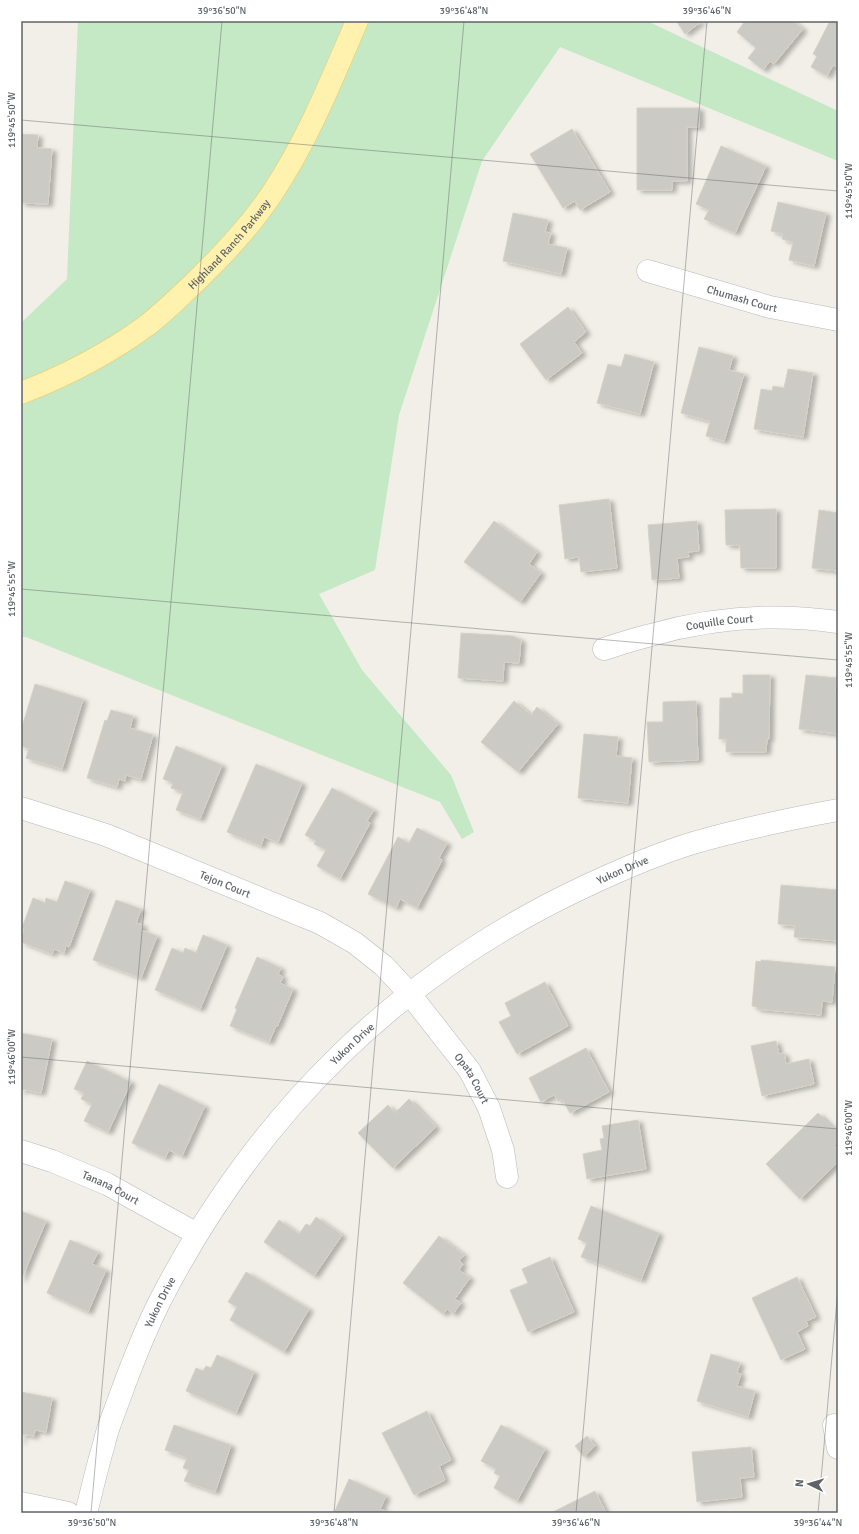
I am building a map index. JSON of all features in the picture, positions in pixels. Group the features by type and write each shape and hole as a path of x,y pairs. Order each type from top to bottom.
{"main road":[{"name":"Highland Ranch Parkway","path":"21,393 71,372 100,356 146,326 177,300 210,268 243,231 272,192 298,149 320,105 357,21"}],"street":[{"name":"Chumash Court","path":"648,271 770,307 838,320"},
{"name":"Coquille Court","path":"604,649 652,634 708,622 763,617 816,619 838,622"},
{"name":"Tejon Court","path":"21,808 106,834 320,923 355,943 384,966 410,993"},
{"name":"Yukon Drive","path":"86,1513 104,1441 130,1368 161,1298 197,1234 251,1154 300,1095 354,1040 410,993 486,939 550,902 618,871 691,844 768,823 838,810"},
{"name":"Opata Court","path":"410,993 473,1078 489,1108 503,1150 507,1177"},
{"name":"Tanana Court","path":"21,1151 52,1161 107,1184 197,1234"},
{"path":"834,1425 838,1448"},
{"path":"21,1503 68,1513"}],"green space":[{"path":"78,21 647,21 838,111 838,161 560,47 482,161 399,415 375,570 319,594 362,670 451,775 474,832 462,839 440,802 26,637 21,637 21,323 67,279"}],"building":[{"path":"702,21 685,34 677,22"},
{"path":"745,21 793,21 803,29 774,64 770,61 763,70 748,58 756,48 737,32"},
{"path":"830,21 838,21 838,67 833,65 827,76 811,67 817,56 813,54"},
{"path":"637,108 699,108 699,127 687,127 687,181 672,181 672,190 637,190"},
{"path":"572,129 610,192 580,210 575,201 563,208 530,154"},
{"path":"21,134 38,135 37,148 52,149 48,204 21,203"},
{"path":"721,146 766,166 735,233 704,219 709,210 696,204"},
{"path":"778,202 826,213 814,266 789,260 793,242 782,239 783,234 771,231"},
{"path":"513,213 548,220 545,232 551,233 548,244 567,248 561,274 503,261"},
{"path":"568,307 586,332 574,342 582,353 546,380 520,344"},
{"path":"699,347 733,356 729,370 744,374 724,441 706,436 710,421 681,413"},
{"path":"625,354 654,362 640,414 597,403 608,364 621,367"},
{"path":"788,369 813,373 803,437 754,429 761,389 772,391 773,386 784,388"},
{"path":"609,499 617,568 581,572 579,557 565,559 559,505"},
{"path":"776,509 776,568 741,568 740,545 726,545 725,510"},
{"path":"819,510 838,513 838,571 812,568"},
{"path":"494,521 537,552 529,564 541,573 520,602 464,562"},
{"path":"697,521 699,551 688,552 689,557 677,558 679,578 652,580 648,525"},
{"path":"461,633 513,636 521,640 519,663 504,662 503,681 458,678"},
{"path":"743,675 770,675 769,739 767,739 766,752 726,752 726,739 719,739 720,698 732,698 732,693 743,694"},
{"path":"806,675 837,678 835,692 838,693 838,734 799,729"},
{"path":"35,684 83,699 62,769 26,758 29,749 21,746 21,730"},
{"path":"514,701 531,715 537,707 558,724 518,772 481,742"},
{"path":"696,701 698,760 649,762 647,722 663,722 663,702"},
{"path":"111,710 133,716 130,728 153,735 141,779 126,775 125,781 119,779 117,787 87,778 105,720 107,721"},
{"path":"584,734 618,737 616,756 632,758 628,803 578,798"},
{"path":"176,746 222,765 200,819 176,810 183,792 171,788 173,783 163,779"},
{"path":"256,764 302,783 278,842 264,837 261,846 227,832"},
{"path":"332,788 374,810 367,821 370,823 340,879 317,866 326,850 314,844 316,841 305,835"},
{"path":"417,828 447,843 439,858 442,860 417,908 400,899 396,908 368,894 398,837 409,843"},
{"path":"65,881 90,890 69,947 66,945 64,953 54,949 52,954 21,942 24,929 22,928 33,898 45,903 46,898 57,902"},
{"path":"781,885 838,890 838,941 794,937 795,926 778,924"},
{"path":"116,900 141,909 136,923 143,925 141,930 157,936 141,978 93,960"},
{"path":"203,935 227,945 200,1009 155,990 172,948 183,953 185,948 196,953"},
{"path":"257,957 281,968 278,974 283,977 280,983 293,989 269,1042 230,1026 237,1009 235,1008"},
{"path":"761,960 835,967 832,1002 822,1001 821,1015 757,1009 757,1007 752,1006 756,961 761,962"},
{"path":"545,982 568,1026 517,1054 499,1022 511,1016 505,1003"},
{"path":"21,1033 52,1039 41,1093 22,1089 21,1093"},
{"path":"776,1041 779,1054 784,1053 786,1064 809,1059 814,1084 762,1096 751,1046"},
{"path":"586,1048 609,1092 570,1113 562,1099 558,1101 554,1095 541,1102 529,1078"},
{"path":"87,1061 131,1082 108,1132 84,1121 92,1104 81,1099 84,1093 74,1089"},
{"path":"159,1084 205,1106 182,1156 169,1150 165,1158 132,1143"},
{"path":"409,1099 436,1127 393,1168 358,1133 388,1105 395,1113"},
{"path":"818,1113 838,1133 838,1142 834,1146 838,1149 838,1162 800,1199 766,1164"},
{"path":"638,1120 646,1169 587,1179 583,1154 602,1150 600,1139 604,1138 602,1126"},
{"path":"591,1206 659,1233 641,1280 581,1257 587,1243 578,1239"},
{"path":"21,1211 46,1221 21,1280"},
{"path":"316,1217 342,1235 314,1276 264,1242 279,1220 299,1234 306,1224 310,1226"},
{"path":"439,1236 464,1255 459,1261 463,1264 459,1270 470,1278 455,1299 461,1303 453,1314 447,1309 443,1314 403,1283"},
{"path":"70,1240 98,1252 92,1264 106,1270 88,1312 47,1293"},
{"path":"550,1257 574,1312 528,1332 510,1290 528,1283 522,1269"},
{"path":"246,1272 309,1309 284,1352 230,1320 237,1307 228,1302"},
{"path":"797,1277 816,1317 806,1321 808,1326 797,1332 805,1349 781,1360 752,1298"},
{"path":"711,1354 740,1363 737,1373 741,1374 737,1386 755,1391 748,1417 697,1401"},
{"path":"217,1355 254,1372 236,1413 186,1391 196,1368 203,1371 206,1366 211,1368"},
{"path":"21,1392 52,1398 46,1432 35,1430 34,1436 22,1434 21,1442"},
{"path":"427,1411 451,1460 439,1466 445,1480 414,1495 382,1433"},
{"path":"174,1425 231,1445 215,1492 184,1481 189,1470 183,1468 187,1458 165,1450"},
{"path":"501,1425 545,1449 517,1501 494,1488 500,1476 494,1473 496,1469 481,1461"},
{"path":"587,1436 595,1446 584,1457 575,1446"},
{"path":"751,1447 754,1477 740,1478 742,1497 697,1502 692,1452"},
{"path":"349,1479 386,1496 380,1509 390,1513 334,1513"},
{"path":"595,1491 606,1513 551,1513"}]}
